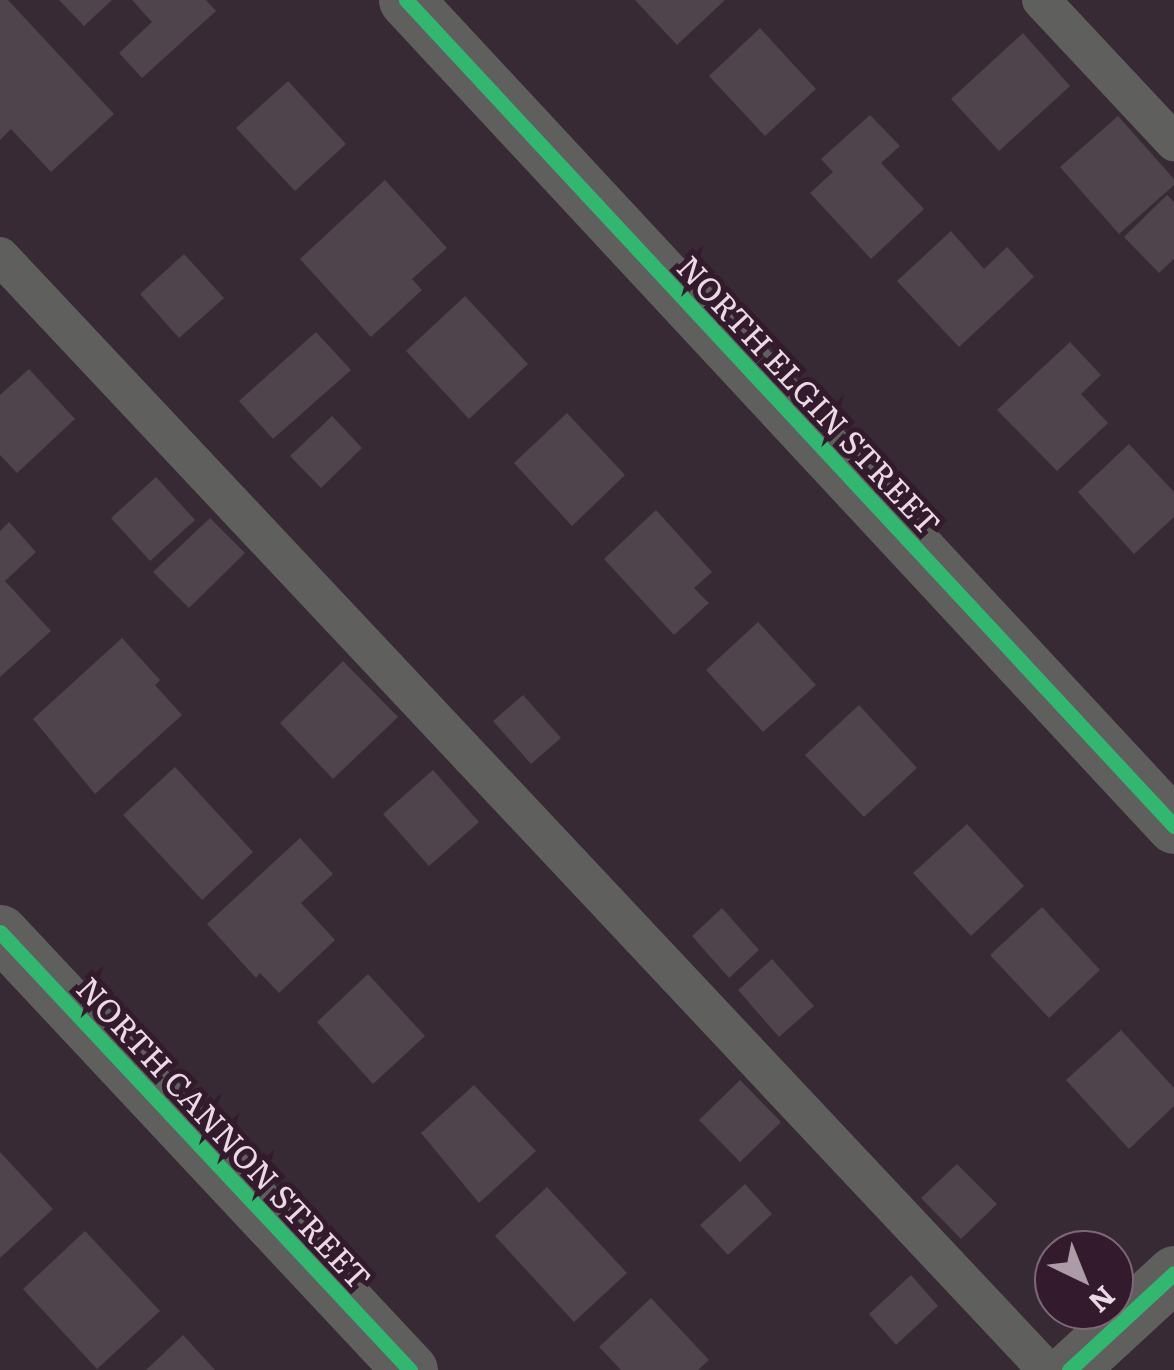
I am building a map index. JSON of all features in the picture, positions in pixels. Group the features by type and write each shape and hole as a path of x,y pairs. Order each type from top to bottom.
{"street":[{"name":"NORTH ELGIN STREET","path":"406,0 1174,826"},
{"name":"NORTH CANNON STREET","path":"0,932 410,1370"},
{"path":"1069,1370 1174,1273"}],"lane":[{"path":"1041,0 1174,142"},
{"path":"0,256 1047,1370"}],"building":[{"path":"0,0 8,0 114,114 51,172 11,129 0,140"},
{"path":"59,0 112,0 84,26"},
{"path":"132,0 206,0 216,11 142,78 119,53 152,22"},
{"path":"635,0 725,0 677,45"},
{"path":"760,28 816,89 765,136 709,76"},
{"path":"1023,33 1070,86 999,151 951,99"},
{"path":"288,81 346,144 295,191 236,128"},
{"path":"870,115 900,146 881,163 924,209 871,259 810,193 833,172 821,159"},
{"path":"1118,116 1174,179 1174,185 1119,234 1060,167"},
{"path":"385,180 447,248 412,279 422,290 371,337 300,259"},
{"path":"1167,195 1174,202 1174,259 1159,273 1124,237"},
{"path":"951,231 984,269 1007,247 1034,277 959,347 897,281"},
{"path":"184,254 224,298 179,338 140,294"},
{"path":"465,296 528,364 469,419 406,351"},
{"path":"316,332 351,370 273,439 239,401"},
{"path":"1070,342 1101,375 1081,394 1108,423 1057,471 997,410"},
{"path":"29,369 75,419 17,473 0,455 0,395"},
{"path":"567,413 625,475 572,526 514,463"},
{"path":"332,416 362,448 321,488 290,456"},
{"path":"1129,444 1174,492 1174,517 1134,554 1078,492"},
{"path":"156,477 195,520 150,561 111,518"},
{"path":"656,510 712,572 694,588 709,603 674,635 604,559"},
{"path":"210,518 245,553 189,608 153,572"},
{"path":"9,522 36,552 5,581 51,631 0,677 0,531"},
{"path":"758,622 816,685 763,732 706,670"},
{"path":"122,638 160,680 155,685 182,715 95,794 33,719"},
{"path":"343,661 398,717 333,779 280,723"},
{"path":"523,695 561,738 531,764 493,721"},
{"path":"859,705 917,768 864,817 805,755"},
{"path":"175,767 253,852 202,900 123,815"},
{"path":"433,770 479,822 429,866 383,814"},
{"path":"967,824 1024,886 971,936 913,873"},
{"path":"300,838 333,874 301,903 335,940 279,993 260,973 256,978 207,924"},
{"path":"1042,907 1100,970 1049,1018 990,955"},
{"path":"722,908 759,950 729,978 692,936"},
{"path":"772,959 814,1006 779,1037 738,990"},
{"path":"368,974 425,1036 373,1084 317,1022"},
{"path":"1121,1030 1174,1088 1174,1106 1129,1149 1066,1080"},
{"path":"740,1080 781,1122 740,1162 699,1120"},
{"path":"474,1085 536,1151 479,1203 421,1133"},
{"path":"0,1152 53,1209 0,1258"},
{"path":"957,1164 997,1204 961,1239 921,1198"},
{"path":"745,1184 772,1214 728,1255 700,1225"},
{"path":"547,1187 627,1273 574,1322 495,1236"},
{"path":"85,1231 160,1311 97,1369 23,1289"},
{"path":"911,1275 938,1306 896,1345 869,1314"},
{"path":"651,1298 709,1360 698,1370 621,1370 599,1347"},
{"path":"183,1335 215,1370 146,1370"}],"cycle path":[{"path":"406,0 1174,826"},
{"path":"0,932 410,1370"},
{"path":"1069,1370 1174,1273"}]}
